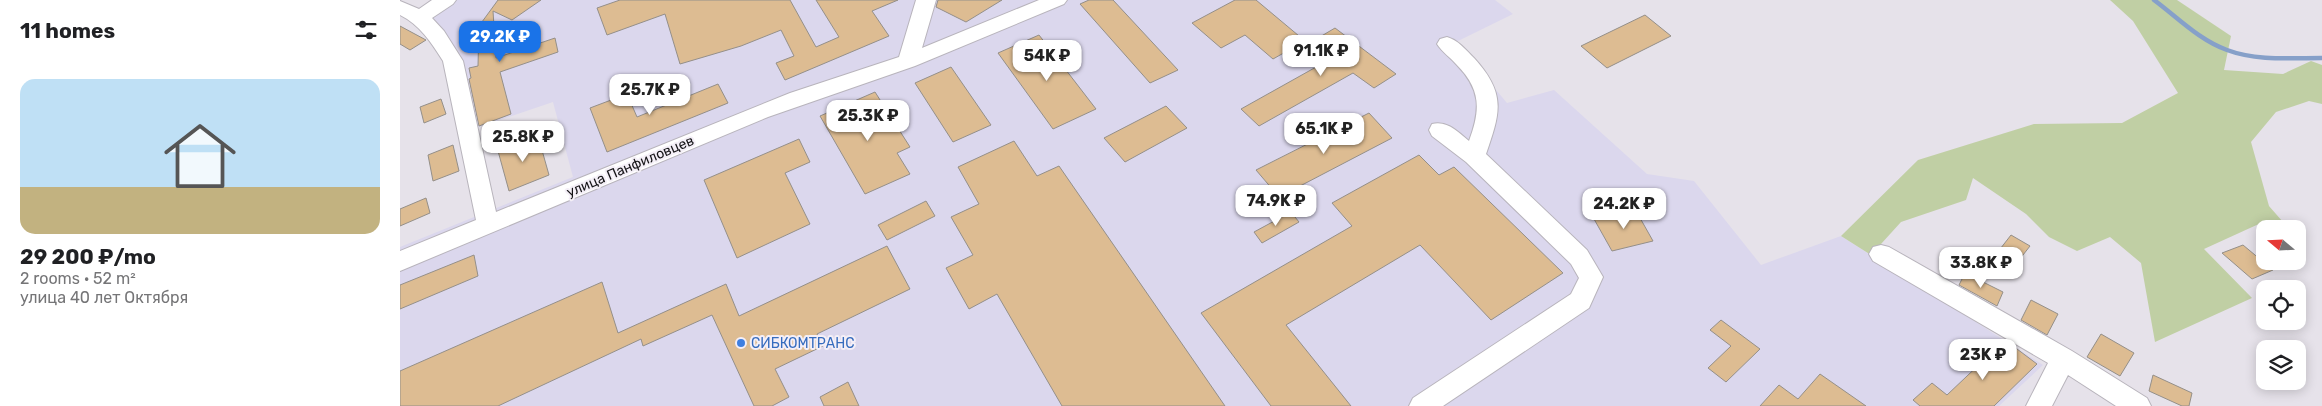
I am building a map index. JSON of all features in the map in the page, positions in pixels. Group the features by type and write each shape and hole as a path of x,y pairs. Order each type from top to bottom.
{"street":[{"path":"420,17 446,0"},
{"path":"908,61 926,0"},
{"name":"улица Панфиловцев","path":"400,261 779,105 908,61 1057,0"},
{"path":"400,7 420,17 437,36 453,61 488,225"},
{"path":"1447,44 1464,58 1481,81 1486,93 1487,118 1474,156"},
{"path":"1422,406 1580,301 1590,277 1579,257 1474,156 1440,130"},
{"path":"1881,254 2063,359 2138,406"},
{"path":"2039,406 2063,359"}],"shaded area":[{"path":"452,0 1495,0 1513,14 1456,42 1507,103 1554,90 1647,174 1694,181 1761,265 1841,236 2043,365 1999,406 400,406 400,247 573,177 553,102 476,128 425,17"}],"green space":[{"path":"2110,0 2177,0 2231,36 2224,70 2283,74 2311,61 2322,65 2322,104 2309,101 2276,112 2251,142 2269,206 2281,220 2256,220 2256,225 2204,249 2252,298 2155,342 2141,263 2110,237 2077,251 2049,237 2026,214 1973,178 1966,200 1901,222 1871,255 1841,236 1918,160 2034,124 2122,123 2178,93 2133,21"}],"building":[{"path":"498,0 541,0 512,20 493,11 496,58 555,38 558,52 500,72 511,114 479,126 469,79 471,78 469,68 478,66 479,26"},
{"path":"620,0 790,0 816,47 839,37 816,0 898,0 872,11 889,36 785,80 776,63 794,56 781,30 741,46 680,64 665,14 607,35 597,8"},
{"path":"938,0 1002,0 966,22 936,7"},
{"path":"1089,0 1113,0 1178,70 1150,83 1080,4"},
{"path":"1235,0 1256,0 1305,41 1273,59 1245,35 1221,48 1192,23"},
{"path":"1645,15 1671,36 1607,68 1581,46"},
{"path":"400,26 426,40 410,50 400,44"},
{"path":"1335,28 1396,74 1374,88 1353,73 1259,126 1241,109 1334,57 1313,41"},
{"path":"1039,35 1096,109 1053,129 998,53"},
{"path":"951,67 991,125 953,142 915,83"},
{"path":"718,84 728,103 607,152 590,108 627,94 637,117"},
{"path":"875,92 910,147 897,153 910,174 865,194 820,116"},
{"path":"441,99 446,114 424,123 420,107"},
{"path":"1166,106 1187,128 1125,162 1104,138"},
{"path":"1369,113 1392,138 1279,197 1256,170"},
{"path":"538,136 549,175 509,191 498,151"},
{"path":"799,139 810,162 785,173 810,224 737,258 704,180"},
{"path":"1014,141 1037,176 1059,166 1225,406 1062,406 997,294 969,309 946,268 973,255 951,217 979,204 958,167"},
{"path":"453,145 459,171 433,181 428,155"},
{"path":"1419,155 1439,175 1454,167 1563,273 1491,320 1420,245 1286,325 1351,406 1271,406 1201,313 1352,226 1332,203"},
{"path":"426,198 430,213 400,226 400,209"},
{"path":"926,201 935,216 887,240 878,225"},
{"path":"1635,209 1653,241 1612,251 1594,219"},
{"path":"1291,212 1299,222 1262,243 1254,232"},
{"path":"2011,235 2030,246 2016,264 1997,253"},
{"path":"2243,245 2256,256 2256,270 2273,270 2252,279 2222,253"},
{"path":"887,246 910,289 817,334 823,346 775,369 789,397 772,406 754,406 712,315 643,346 641,339 498,406 400,406 400,371 602,282 618,333 726,284 739,316"},
{"path":"474,255 478,276 400,309 400,285"},
{"path":"1965,273 2003,292 1997,306 1959,285"},
{"path":"2031,300 2058,314 2047,335 2021,320"},
{"path":"1721,320 1760,349 1726,382 1708,368 1731,346 1710,330"},
{"path":"2101,334 2134,353 2120,376 2087,357"},
{"path":"2005,340 2037,364 1994,406 1920,406 1913,400 1932,383 1947,395"},
{"path":"1820,374 1866,406 1760,406 1779,385 1798,399"},
{"path":"2153,375 2192,393 2189,406 2182,406 2149,391"},
{"path":"848,382 859,406 824,406 820,397"}],"waterway":[{"path":"2154,0 2207,40 2238,54 2262,57 2322,58"}],"place":[{"name":"СИБКОМТРАНС","path":"741,343"}]}
